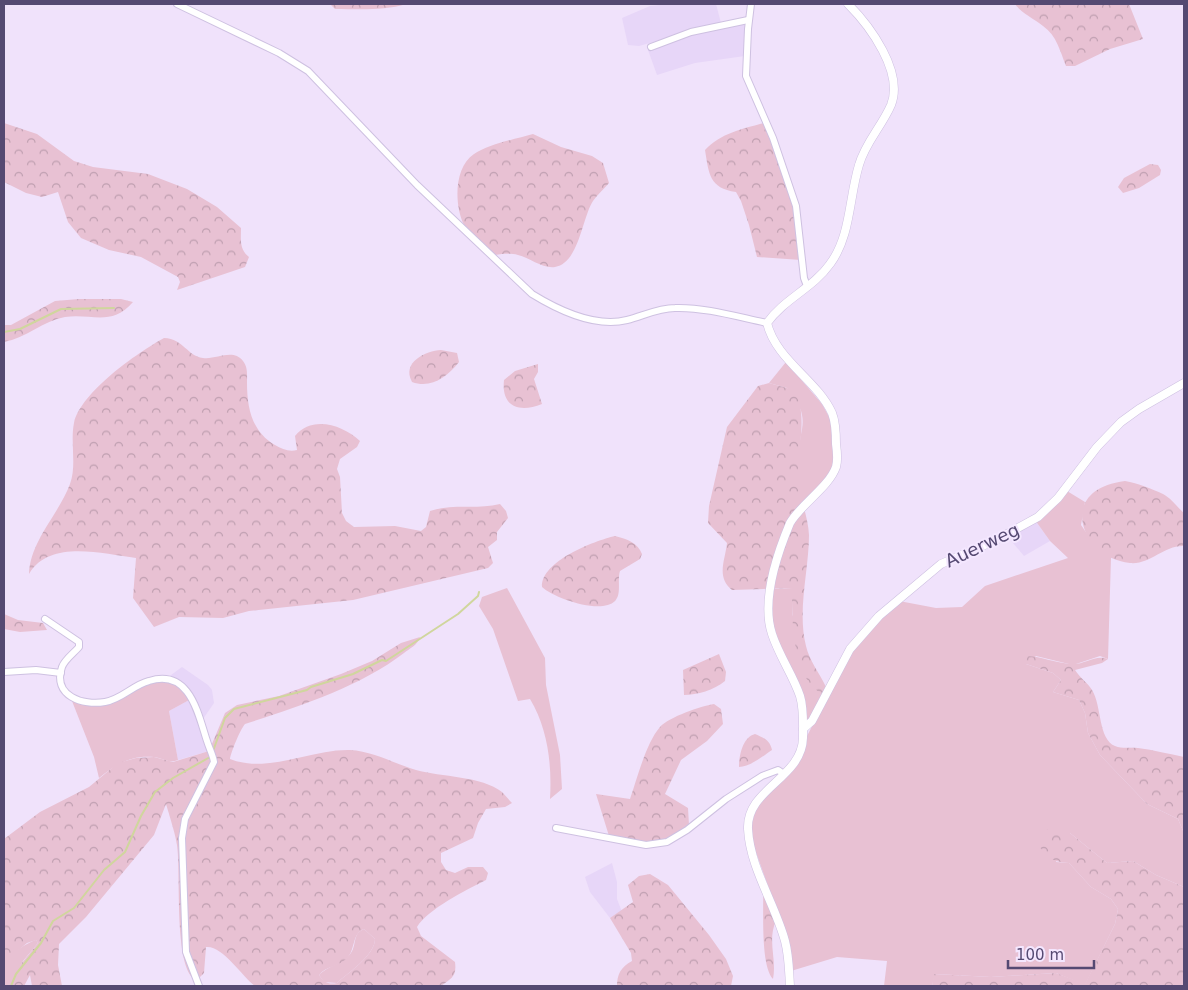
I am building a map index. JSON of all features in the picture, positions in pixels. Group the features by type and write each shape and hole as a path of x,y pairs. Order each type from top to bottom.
{"street":[{"path":"177,4 271,49 308,71 417,185 532,294 544,301 582,316 607,323 674,308 767,324"},
{"path":"751,4 748,20 746,76 773,138 796,206 804,278 807,286"},
{"path":"767,324 782,306 830,265 839,249 860,161 893,98 892,75 882,51 867,25 848,4"},
{"path":"651,47 691,32 748,20"},
{"path":"767,324 769,334 777,346 831,411 836,433 836,466 829,478 801,507 790,523 770,597 770,626 801,698 803,740 798,757 753,807 748,828 757,863 784,940 790,986"},
{"name":"Auerweg","path":"803,728 812,721 850,649 879,616 941,564 1009,534 1038,517 1066,488 1090,455 1115,428 1139,408 1184,383"},
{"path":"45,619 79,642 78,647 66,661 61,673 66,693 77,701 84,703 113,700 140,684 154,679 177,684 193,699 212,754 214,766 188,811 182,838 186,952 199,986"},
{"path":"4,672 36,670 61,673"},
{"path":"556,828 646,845 667,842 762,776 778,770 784,774"}],"shaded area":[{"path":"716,4 721,23 639,46 628,45 622,18 650,6"},
{"path":"747,22 745,56 695,63 657,75 648,50 690,35"},
{"path":"1035,520 1050,541 1024,556 1008,537"},
{"path":"182,667 208,685 212,690 214,703 203,719 197,705 167,678"},
{"path":"191,699 209,751 178,760 169,711"},
{"path":"612,863 617,882 617,899 622,912 610,918 590,892 585,877"}],"green space":[{"path":"330,4 406,4 380,9 335,9"},
{"path":"1015,4 1129,4 1143,39 1110,49 1075,66 1066,66 1052,34 1021,11"},
{"path":"4,123 37,134 74,161 93,167 148,174 187,189 217,207 241,228 242,247 249,257 245,267 177,290 180,282 178,277 141,257 109,250 81,238 68,222 58,192 42,197 26,193 4,182"},
{"path":"764,123 774,146 795,209 801,260 757,257 749,225 736,192 720,187 709,173 705,150 711,144 732,132"},
{"path":"533,134 561,147 592,156 603,163 609,183 593,201 575,249 570,257 563,264 555,267 541,265 515,254 495,255 474,237 464,225 457,197 459,177 467,160 474,154 487,147"},
{"path":"1150,164 1158,165 1161,170 1160,175 1139,188 1123,193 1118,187 1124,178"},
{"path":"121,299 133,302 125,310 109,317 65,317 4,342 4,325 11,325 55,301"},
{"path":"164,338 176,341 198,357 208,358 234,355 239,357 245,363 248,401 252,418 267,440 283,449 297,450 295,436 310,426 319,424 336,427 353,435 360,441 357,447 340,459 337,469 340,477 342,513 346,521 354,527 395,526 421,531 426,527 430,511 448,507 500,504 506,511 508,518 497,532 497,540 488,547 493,563 488,568 353,600 249,611 223,618 179,617 154,627 133,598 136,558 93,552 63,553 50,556 38,563 29,574 34,550 70,484 73,469 73,431 79,411 98,386 111,374"},
{"path":"441,350 457,353 459,362 444,377 432,383 419,384 412,382 409,375 412,363 422,355"},
{"path":"786,362 822,404 833,424 835,463 822,483 802,503 798,488 797,472 803,419 798,405 787,388 769,383"},
{"path":"538,364 538,372 534,379 542,404 526,408 513,406 505,396 504,380 515,371"},
{"path":"769,383 787,388 798,395 800,406 802,426 798,483 809,535 803,605 804,633 810,656 826,687 823,694 812,686 799,662 793,630 792,588 732,590 724,580 723,574 723,562 727,543 708,523 709,506 727,427 758,386"},
{"path":"1125,481 1163,494 1172,500 1184,513 1184,546 1170,549 1137,563 1113,559 1099,550 1089,538 1083,524 1083,510 1089,497 1103,487"},
{"path":"1067,491 1085,502 1081,525 1095,545 1111,557 1108,659 1100,656 1073,665 1036,656 1026,664 1053,673 1061,680 1053,692 1079,700 1085,713 1088,733 1100,755 1147,804 1178,819 1184,833 1184,887 1156,875 1133,861 1107,863 1070,833 1056,862 1069,863 1091,887 1111,899 1118,909 1115,924 1085,985 1056,973 991,977 935,974 932,986 884,986 887,961 837,957 791,971 782,925 753,844 751,833 753,813 759,803 802,753 807,736 854,646 899,601 936,608 962,607 985,586 1068,558 1050,541 1035,520"},
{"path":"615,536 632,542 642,554 640,559 620,571 619,591 615,601 608,605 589,606 556,596 542,587 544,578 559,561 582,547"},
{"path":"507,588 545,658 546,685 560,755 562,789 550,799 548,748 541,722 530,699 518,701 493,629 479,606 482,597"},
{"path":"792,588 792,614 823,694 809,719 806,719 771,623 773,589"},
{"path":"4,614 18,620 43,623 47,630 20,632 4,629"},
{"path":"420,637 417,643 387,665 348,686 307,703 245,724 236,741 230,759 244,763 259,764 335,751 359,751 416,770 484,783 502,792 512,803 505,807 486,809 478,823 473,838 441,853 441,862 446,870 455,873 468,867 483,867 488,873 486,880 438,907 422,920 417,927 421,936 455,962 455,971 450,979 441,986 255,986 219,951 206,947 204,973 199,978 193,978 187,969 183,954 179,916 177,845 166,804 154,835 86,917 59,944 58,965 62,986 32,986 30,975 24,986 8,986 13,974 38,943 36,940 27,943 4,962 4,839 40,812 89,787 118,763 136,758 154,757 173,762 209,751 225,713 237,705 279,696 341,674 372,661 401,643","holes":["364,929 375,939 374,945 366,957 337,983 331,984 326,982 319,975 349,956 360,931"]},
{"path":"719,654 726,672 725,681 705,691 684,695 683,670"},
{"path":"1025,656 1071,664 1099,658 1108,659 1102,663 1075,670 1092,690 1106,737 1115,746 1144,749 1184,757 1184,833 1178,819 1147,804 1100,755 1088,733 1085,713 1079,700 1053,692 1061,680 1053,673 1026,664"},
{"path":"163,681 177,685 191,699 169,711 178,760 169,761 138,757 124,761 99,778 94,757 72,701 94,705 143,684"},
{"path":"714,704 721,709 723,724 707,741 681,760 665,794 688,808 689,825 664,841 644,843 609,836 596,794 630,799 650,742 660,727 678,716"},
{"path":"755,734 764,738 772,750 752,763 739,767 741,752 745,743 747,739"},
{"path":"1052,829 1070,833 1107,863 1133,861 1156,875 1184,887 1184,986 932,986 934,974 991,977 1056,973 1085,984 1115,924 1118,909 1111,899 1091,887 1069,863 1053,860 1046,855 1038,842 1042,830"},
{"path":"650,874 668,885 709,935 726,959 733,976 731,986 617,986 620,971 632,961 631,953 610,918 633,902 628,885 639,876"},
{"path":"763,888 776,921 772,935 773,979 766,962 764,949"},
{"path":"364,929 375,939 371,951 337,983 324,982 319,975 350,954 357,935"},
{"path":"36,940 38,943 23,961 8,986 4,986 3,968 5,960 18,949"}],"waterway":[{"path":"4,332 20,329 61,309 114,308"},
{"path":"213,751 225,718 234,709 307,690 311,687 353,674 382,660 386,661 458,614 478,596 479,592"},
{"path":"11,986 16,974 41,943 53,921 74,908 104,870 125,852 141,816 155,792 173,778 210,757"}]}
